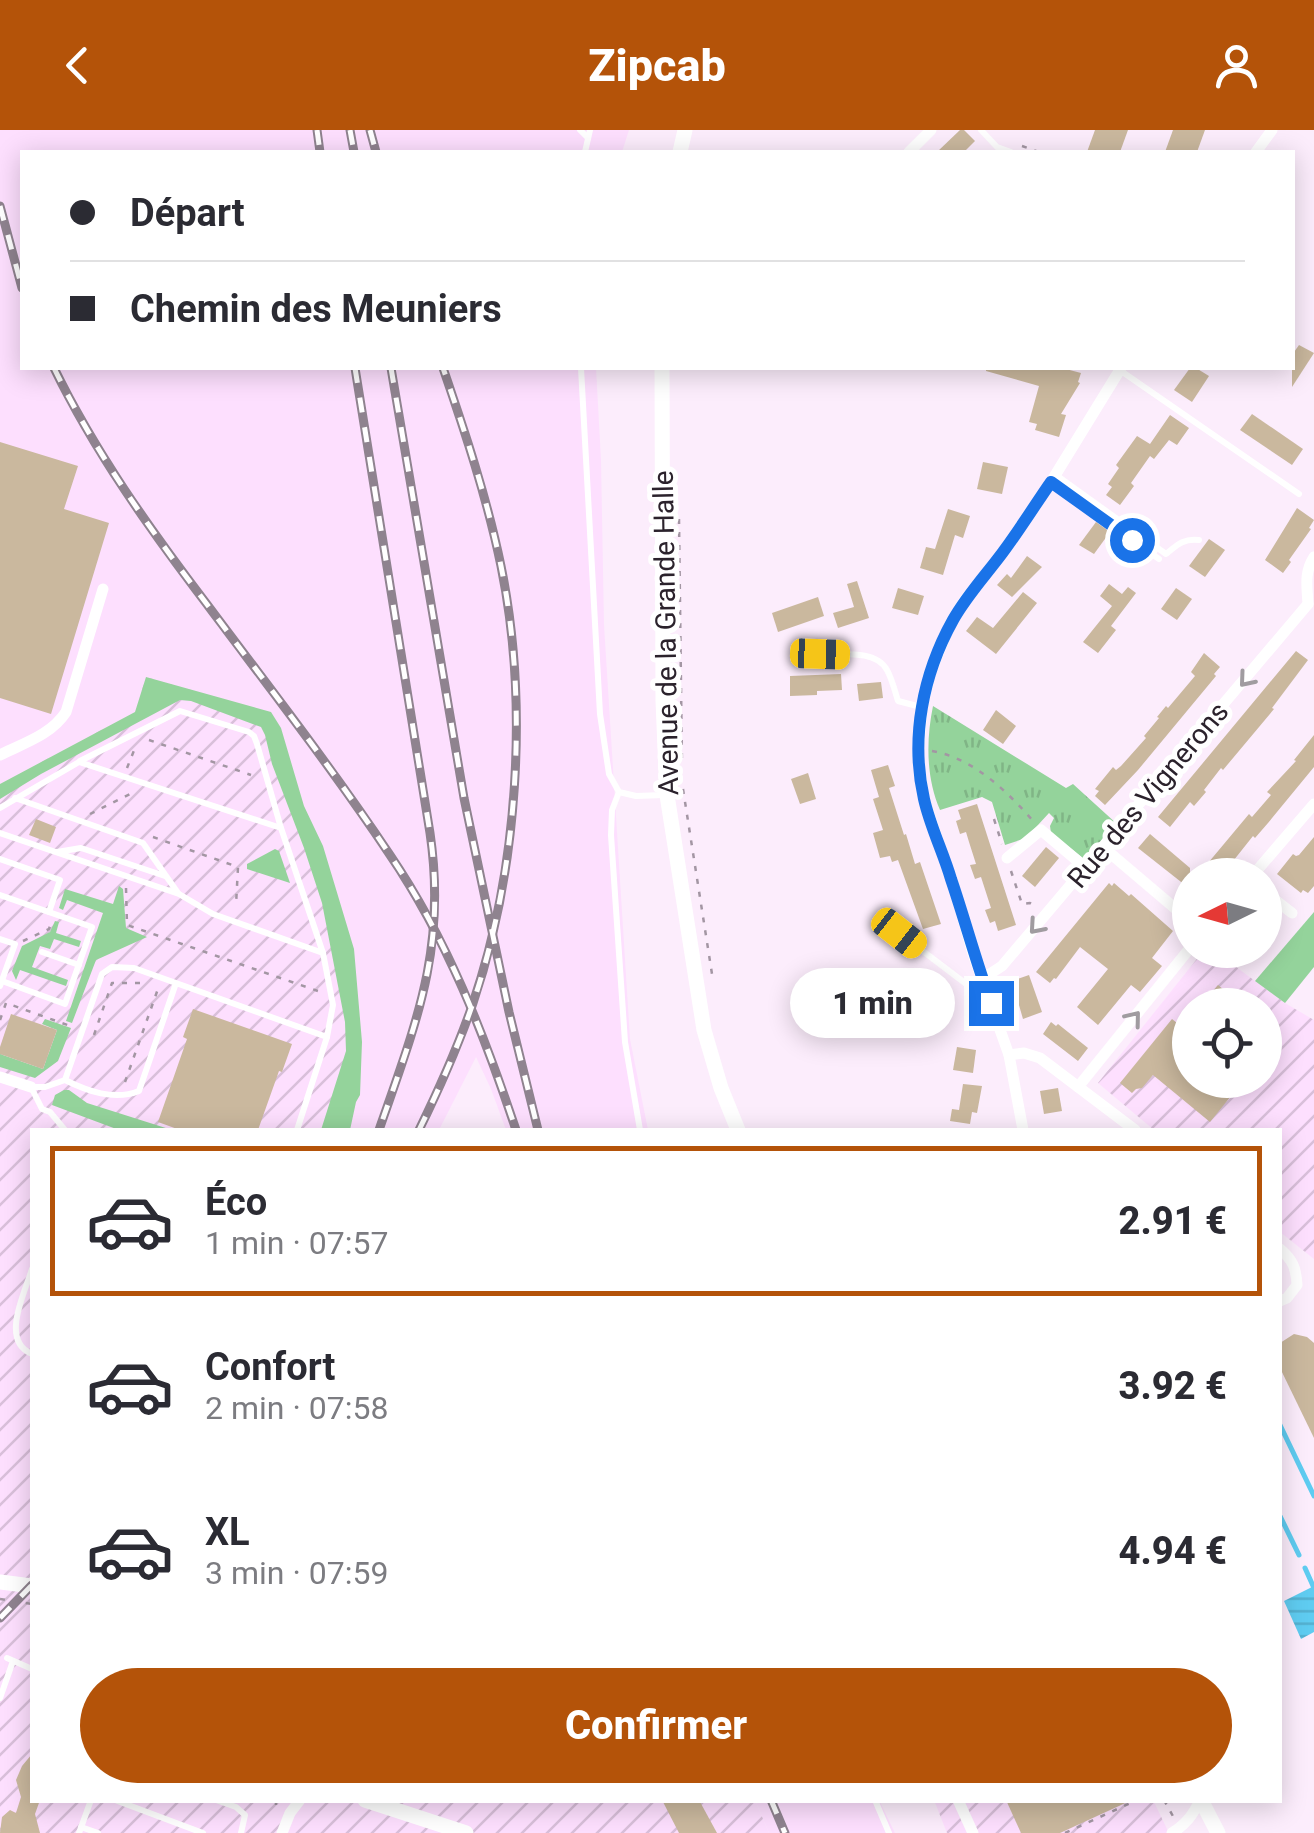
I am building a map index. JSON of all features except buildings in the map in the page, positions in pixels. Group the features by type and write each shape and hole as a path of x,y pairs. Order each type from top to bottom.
{"street":[{"path":"910,150 931,130"},
{"name":"Avenue de la Grande Halle","path":"662,370 667,794 704,1030 737,1128"},
{"path":"1023,1128 1009,1054 924,800 918,749 922,708 931,671 964,601 1054,479 1119,370"},
{"path":"1311,605 1306,576 1314,557"},
{"path":"0,755 50,730 66,712 103,588"},
{"name":"Rue des Vignerons","path":"982,978 1002,966 1311,605"},
{"path":"1268,858 1314,804"},
{"path":"1007,858 1042,830 1086,868"},
{"path":"1104,848 1172,905"},
{"path":"1282,906 1292,914"},
{"path":"1078,1087 1174,968"},
{"path":"1009,1054 1040,1058 1132,1128"},
{"path":"0,1077 31,1088"},
{"path":"1282,1251 1296,1268 1297,1285 1282,1301"},
{"path":"0,1582 30,1586"},
{"path":"374,1803 466,1833"},
{"path":"959,1803 973,1833"},
{"path":"1179,1831 1198,1803"},
{"path":"1202,1803 1218,1833"},
{"path":"282,1833 289,1806"}],"lane":[{"path":"580,130 589,134"},
{"path":"981,130 996,147 1005,150"},
{"path":"581,370 600,714 609,774 619,792 636,796 667,794"},
{"path":"1121,370 1300,494"},
{"path":"1054,479 1166,554 1180,542 1198,540"},
{"path":"1054,479 1159,559"},
{"path":"820,654 876,659 888,671 898,701 922,708"},
{"path":"0,808 79,762 180,711 254,736 323,952 333,1004 298,1128"},
{"path":"79,762 281,828"},
{"path":"619,792 612,810 611,835 625,1042 640,1128"},
{"path":"16,798 143,843 179,894"},
{"path":"0,833 179,894 213,914 323,952"},
{"path":"56,852 81,848 167,877"},
{"path":"0,859 60,880 49,912"},
{"path":"0,895 92,927 66,1004 1,984 15,944 0,939"},
{"path":"899,933 991,1003"},
{"path":"42,952 79,965"},
{"path":"65,1080 102,974 112,967 134,968 326,1037"},
{"path":"64,1128 42,1109 31,1088 65,1080 91,1093 138,1091 176,983"},
{"path":"30,1275 13,1327 16,1343 30,1353"},
{"path":"0,1698 10,1660 30,1668"},
{"path":"91,1803 80,1830 98,1833"},
{"path":"123,1803 203,1833"},
{"path":"225,1803 245,1815 240,1833"},
{"path":"875,1803 888,1833"}],"path":[{"path":"679,509 682,764"},
{"path":"918,749 952,754 1010,794 1042,830"},
{"path":"682,783 712,976"},
{"path":"994,819 1022,904 1030,903 1046,916"},
{"path":"0,1020 6,1003 94,1035 112,984 144,983"},
{"path":"122,1094 160,983"},
{"path":"0,1599 30,1604"},
{"path":"1065,1833 1127,1803"},
{"path":"1165,1803 1179,1831"}],"shaded area":[{"path":"0,130 629,130 623,150 20,150 20,370 596,370 604,625 630,1039 648,1128 505,1128 476,1057 440,1128 345,1128 135,712 0,784"},
{"path":"146,677 264,711 351,976 346,1128 30,1128 30,1803 756,1803 769,1833 0,1833 0,784 135,712"},
{"path":"1190,968 1237,968 1265,988 1174,988"},
{"path":"1172,990 1172,1098 1282,1098 1282,1001 1314,1020 1314,1259 1282,1234 1282,1128 1152,1128 1098,1083"},
{"path":"756,1803 880,1803 895,1833 769,1833"},
{"path":"935,1803 1154,1803 1169,1833 947,1833"}],"green space":[{"path":"146,677 271,712 281,728 354,949 362,1042 360,1095 350,1128 322,1128 346,1051 345,1022 322,903 261,727 180,700 0,799 0,784 135,712"},
{"path":"933,706 1066,788 1073,784 1117,824 1088,862 1051,833 1054,818 1049,813 1026,838 1005,845 992,802 982,797 940,810 929,759"},
{"path":"275,849 290,883 247,869 247,864"},
{"path":"119,886 123,889 126,928 147,937 96,960 72,1023 66,1021 103,913 67,900 63,910 59,908 65,889 113,904"},
{"path":"1314,912 1314,967 1285,1003 1282,988 1265,988 1255,981 1266,968 1282,968 1282,949"},
{"path":"55,921 59,922 56,933 81,941 79,947 54,939 50,949 40,946 32,967 68,980 66,986 20,970 16,980 12,971 22,946 50,932"},
{"path":"45,1019 71,1028 58,1061 35,1078 0,1067 0,1054 43,1069 57,1030 42,1024"},
{"path":"69,1090 87,1103 166,1128 114,1128 52,1105 55,1095"}],"water":[{"path":"1314,1586 1314,1632 1301,1639 1284,1601"}],"waterway":[{"path":"1282,1429 1314,1496"},
{"path":"1282,1520 1299,1555"},
{"path":"1305,1568 1314,1588"}],"railway":[{"path":"317,130 320,150"},
{"path":"350,130 354,150"},
{"path":"370,130 375,150"},
{"path":"0,206 20,281"},
{"path":"55,370 87,430 144,518 323,759 410,887 462,988 515,1128"},
{"path":"355,370 434,875 431,950 425,985 380,1128"},
{"path":"391,370 464,798 538,1128"},
{"path":"420,1128 461,1036 488,952 509,843 516,730 510,619 501,566 482,490 444,370"},
{"path":"0,1618 30,1587"},
{"path":"772,1803 785,1833"}],"route":[{"path":"991,1003 924,800 919,730 931,671 964,601 1051,482 1132,540"}]}
